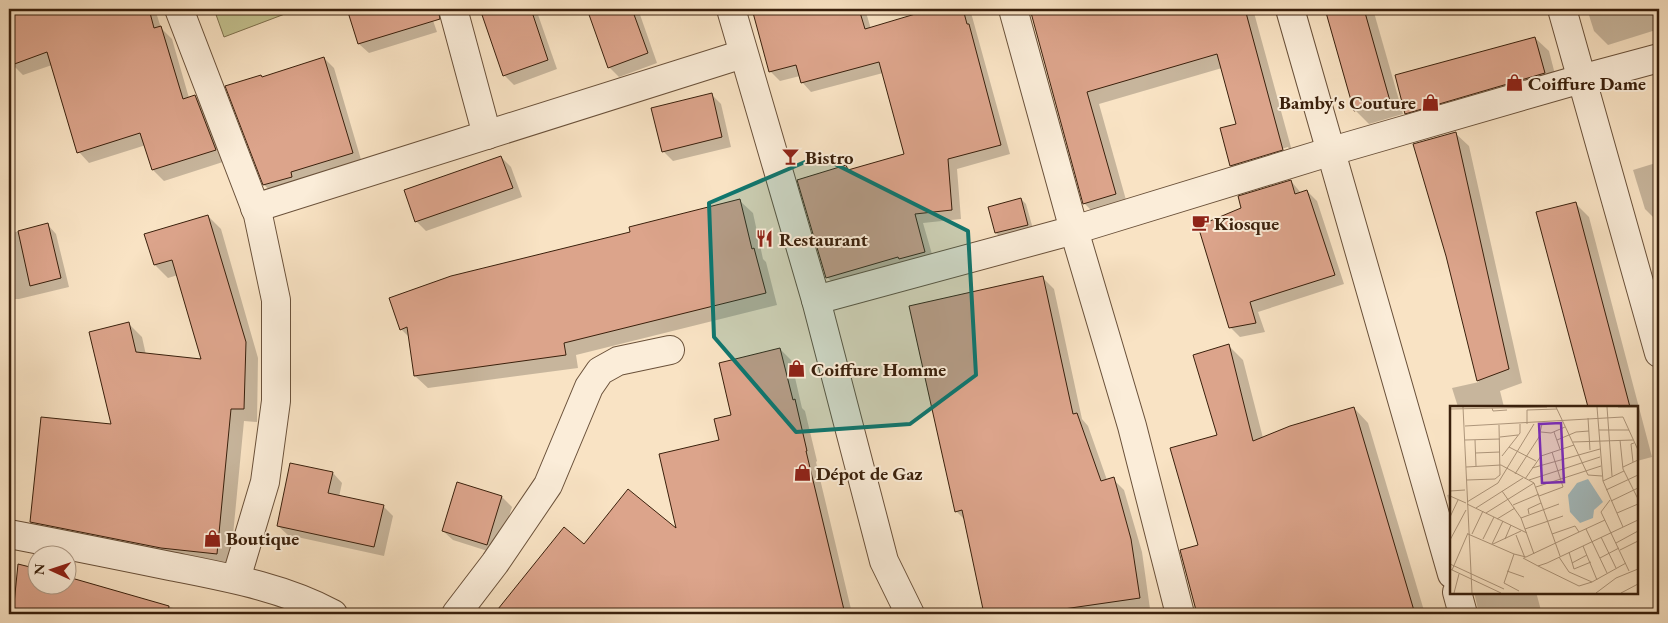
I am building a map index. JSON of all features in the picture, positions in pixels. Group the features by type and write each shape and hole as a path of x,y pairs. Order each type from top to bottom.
{"street":[{"path":"179,9 255,208 276,300 276,402 265,482 236,579"},
{"path":"453,9 487,135"},
{"path":"731,9 816,300 884,561 910,614"},
{"path":"1013,9 1074,230 1132,426 1180,614"},
{"path":"1290,9 1450,567"},
{"path":"1562,9 1659,353"},
{"path":"255,208 743,54"},
{"path":"816,300 1074,230 1332,151 1659,58"},
{"path":"456,614 495,563 548,485 589,387 600,371 618,361 670,350"},
{"path":"9,534 236,579 288,594 334,614"},
{"path":"1457,593 1463,614"}],"highlighted area":[{"path":"819,156 968,231 976,375 910,424 796,432 714,337 709,203"}],"shaded area":[{"path":"214,9 298,9 224,37"}],"building":[{"path":"9,9 149,9 154,28 161,26 183,99 195,95 216,150 152,170 140,133 77,153 47,52 9,66"},
{"path":"347,9 438,9 440,19 358,44"},
{"path":"480,9 531,9 548,60 503,76"},
{"path":"587,9 632,9 648,53 608,68"},
{"path":"752,9 859,9 865,29 932,9 963,9 967,24 969,24 1001,145 948,159 952,210 915,214 925,252 899,259 898,257 826,278 797,180 846,165 848,170 904,154 879,62 801,83 796,65 769,72"},
{"path":"1030,9 1245,9 1283,150 1230,166 1220,128 1236,124 1217,54 1087,92 1116,194 1083,204"},
{"path":"1325,9 1364,9 1390,101 1354,111"},
{"path":"1535,37 1545,73 1405,114 1395,75"},
{"path":"324,57 353,153 291,172 292,177 263,185 225,86 261,75 262,77"},
{"path":"712,93 722,137 662,152 651,108"},
{"path":"1456,132 1509,369 1477,381 1446,256 1413,144"},
{"path":"501,156 513,188 415,222 404,190"},
{"path":"1291,180 1295,194 1307,190 1335,275 1250,302 1256,323 1229,328 1198,226 1241,208 1238,196"},
{"path":"1021,198 1028,225 995,233 988,207"},
{"path":"740,199 752,249 754,248 766,293 564,343 566,355 414,376 407,327 400,330 389,298 451,276 630,232 629,227"},
{"path":"1576,202 1630,406 1588,406 1536,212"},
{"path":"208,215 246,342 244,409 231,409 217,554 161,548 30,522 41,417 111,424 89,332 129,322 136,352 201,359 172,260 154,265 144,234"},
{"path":"48,223 61,278 30,286 18,231"},
{"path":"1043,276 1073,414 1077,413 1101,481 1114,477 1131,539 1140,598 1029,614 984,614 962,510 955,512 909,306"},
{"path":"1229,344 1253,441 1290,426 1354,407 1415,614 1197,614 1180,550 1198,545 1170,448 1217,435 1193,355"},
{"path":"780,348 793,400 795,399 845,614 494,614 564,527 584,544 628,489 676,528 659,454 719,440 714,419 731,415 719,363"},
{"path":"290,463 333,472 328,493 384,505 374,547 277,526"},
{"path":"457,482 502,496 487,545 442,531"},
{"path":"18,564 28,566 28,596 78,596 78,580 169,606 168,614 13,614"}],"place":[{"name":"Coiffure Dame","path":"1514,83"},
{"name":"Bamby's Couture","path":"1430,102"},
{"name":"Bistro","path":"791,157"},
{"name":"Kiosque","path":"1200,223"},
{"name":"Restaurant","path":"765,239"},
{"name":"Coiffure Homme","path":"797,369"},
{"name":"Dépot de Gaz","path":"802,473"},
{"name":"Boutique","path":"212,538"}]}
